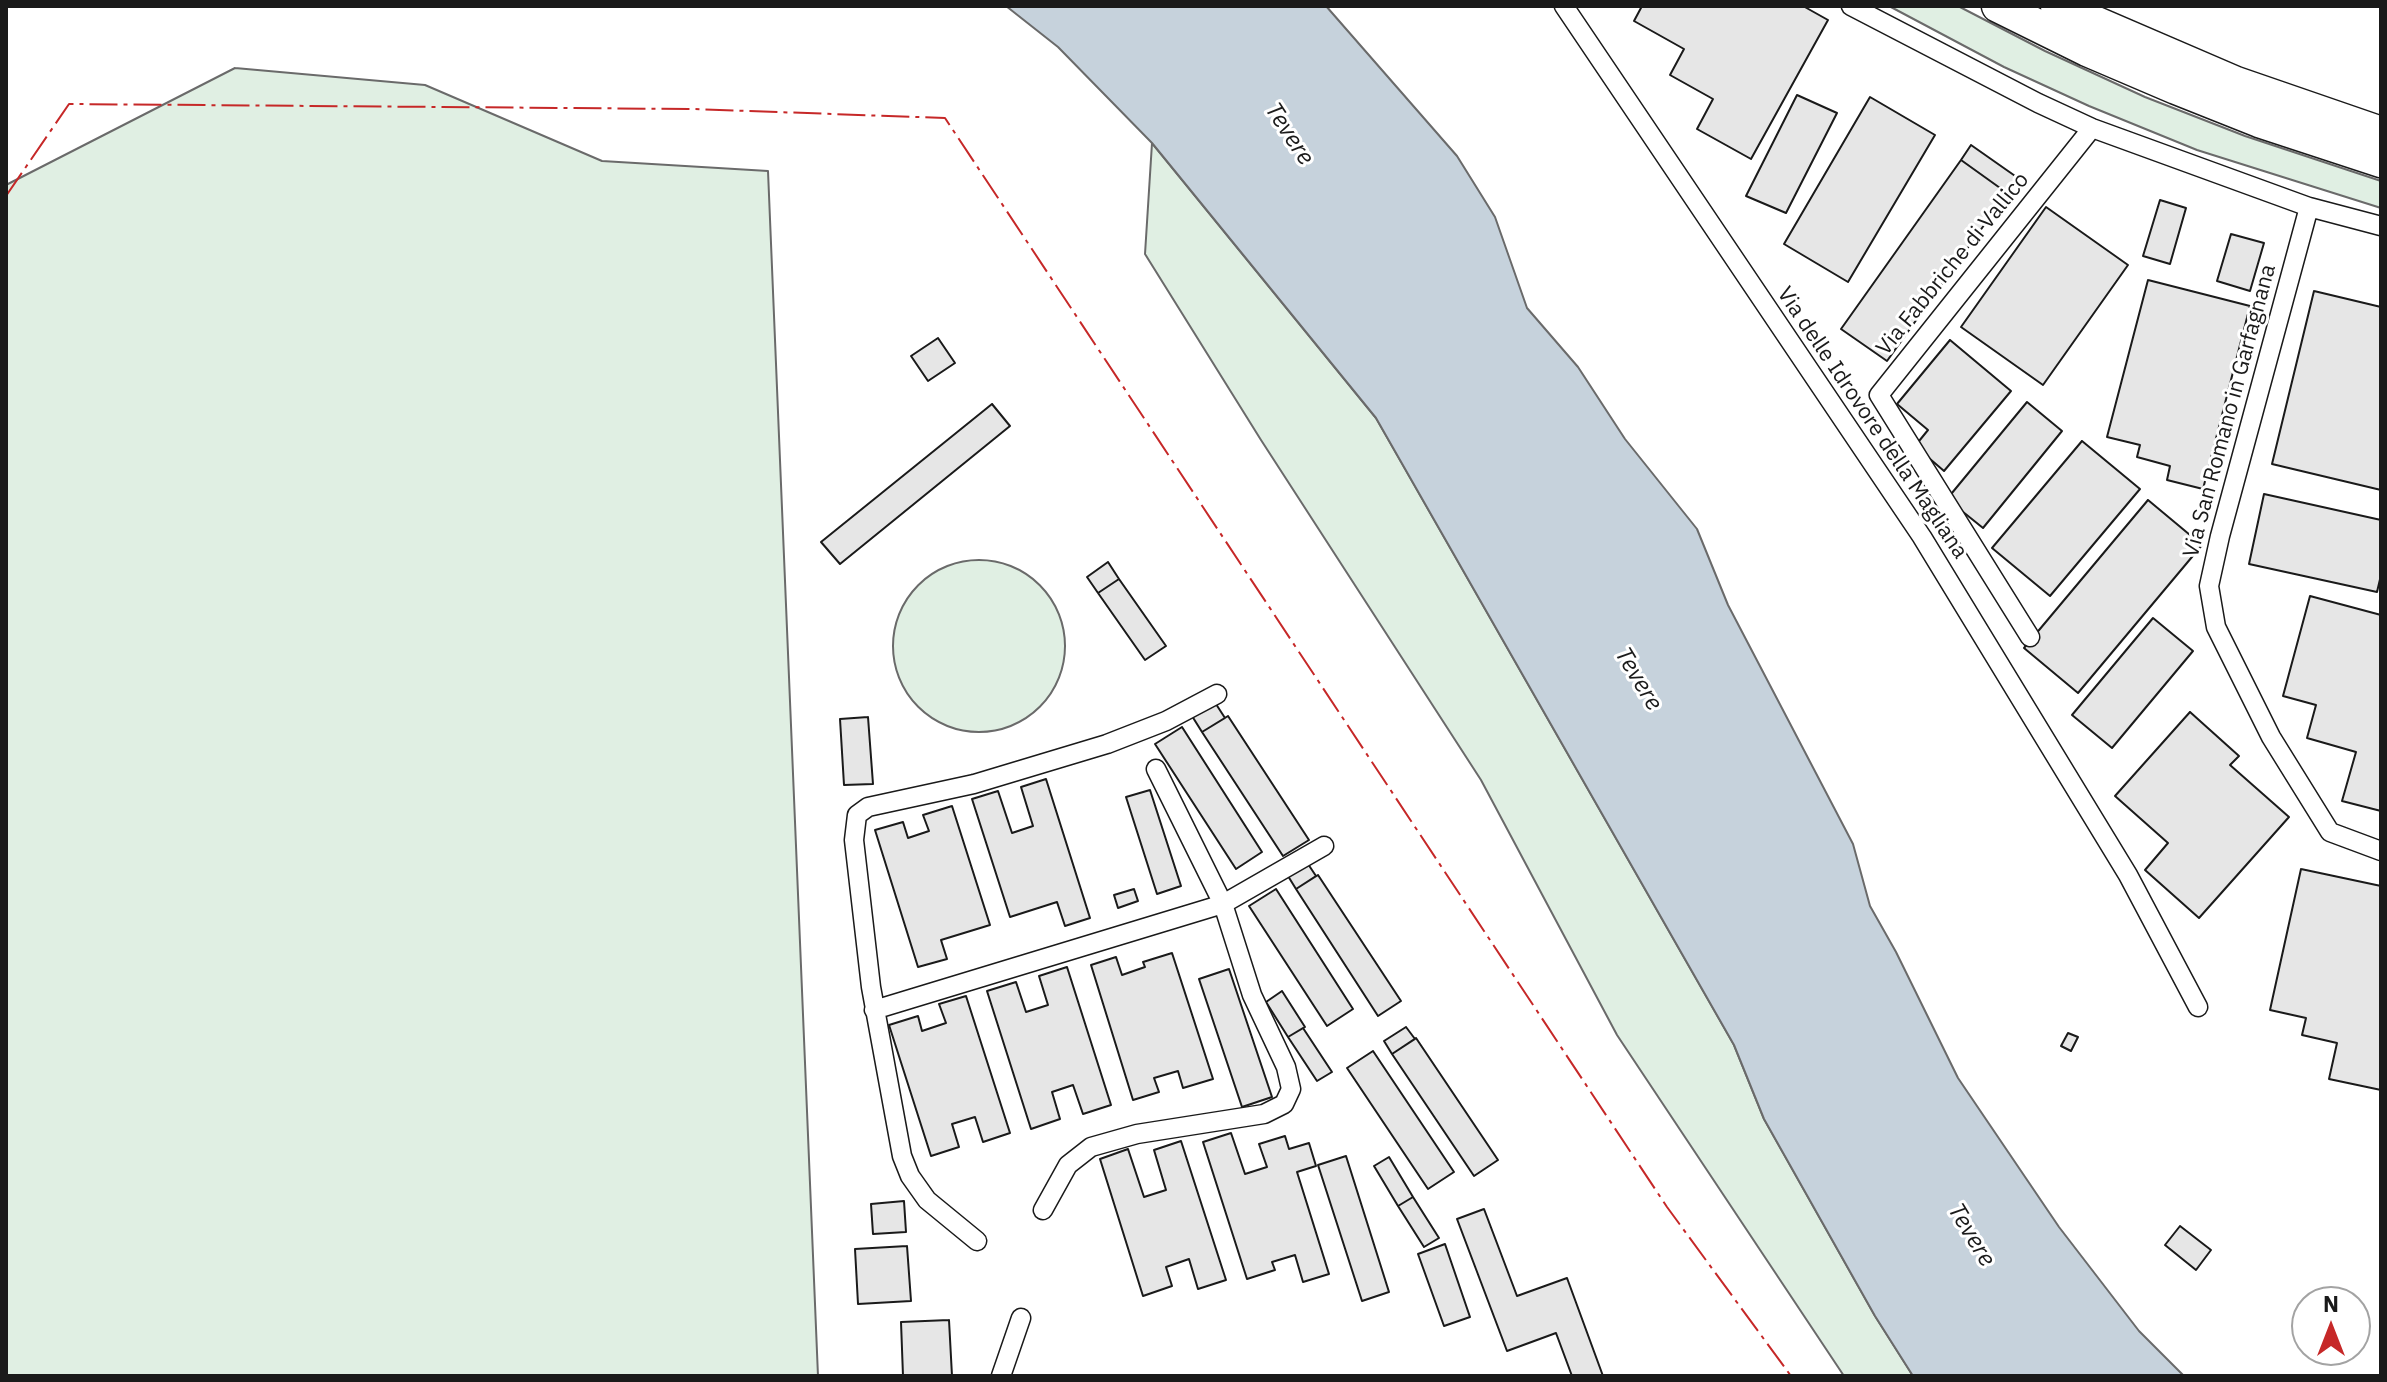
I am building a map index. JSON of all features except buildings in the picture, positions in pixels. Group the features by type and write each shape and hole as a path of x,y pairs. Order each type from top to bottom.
{"highway":[{"path":"1998,6 2152,78 2259,121 2381,161"},
{"path":"2057,6 2236,83 2381,133"}],"street":[{"name":"Via delle Idrovore della Magliana","path":"1564,6 1922,537 2128,875 2198,1007"},
{"path":"1851,6 2092,128 2309,207 2381,226"},
{"name":"Via Fabbriche di Vallico","path":"2030,637 1879,395 2092,128"},
{"name":"Via San Romano in Garfagnana","path":"2309,207 2209,586 2216,627 2271,737 2330,832 2381,851"},
{"path":"977,1241 927,1200 906,1167 874,1010 854,840 855,822 862,810 876,804 974,784 1107,744 1166,721 1217,694"},
{"path":"1043,1210 1068,1165 1091,1147 1137,1134 1255,1116 1286,1101 1291,1089 1289,1075 1257,1007 1223,904 1156,769"},
{"path":"874,1010 1223,904 1324,846"},
{"path":"1001,1376 1021,1318"}],"green space":[{"path":"1889,6 1958,6 2145,97 2245,136 2381,181 2381,208 2197,150 2089,106 2004,67"},
{"path":"235,68 425,85 602,161 768,171 818,1376 6,1376 6,185"},
{"path":"1152,143 1376,418 1734,1045 1764,1119 1875,1316 1913,1376 1844,1376 1617,1035 1481,780 1145,254"},
{"path":"979,560 1012,567 1040,585 1058,613 1065,646 1058,679 1040,707 1012,725 979,732 946,725 918,707 900,679 893,646 900,613 918,585 946,567"}],"water":[{"name":"Tevere","path":"1006,6 1326,6 1457,156 1495,217 1527,308 1578,367 1625,439 1697,529 1728,605 1853,844 1870,906 1958,1078 2059,1227 2139,1331 2184,1376 1913,1376 1875,1316 1764,1119 1734,1045 1376,418 1152,143 1058,47"}],"power":[{"path":"6,196 69,104 692,109 945,118 1667,1207 1791,1376"}]}
